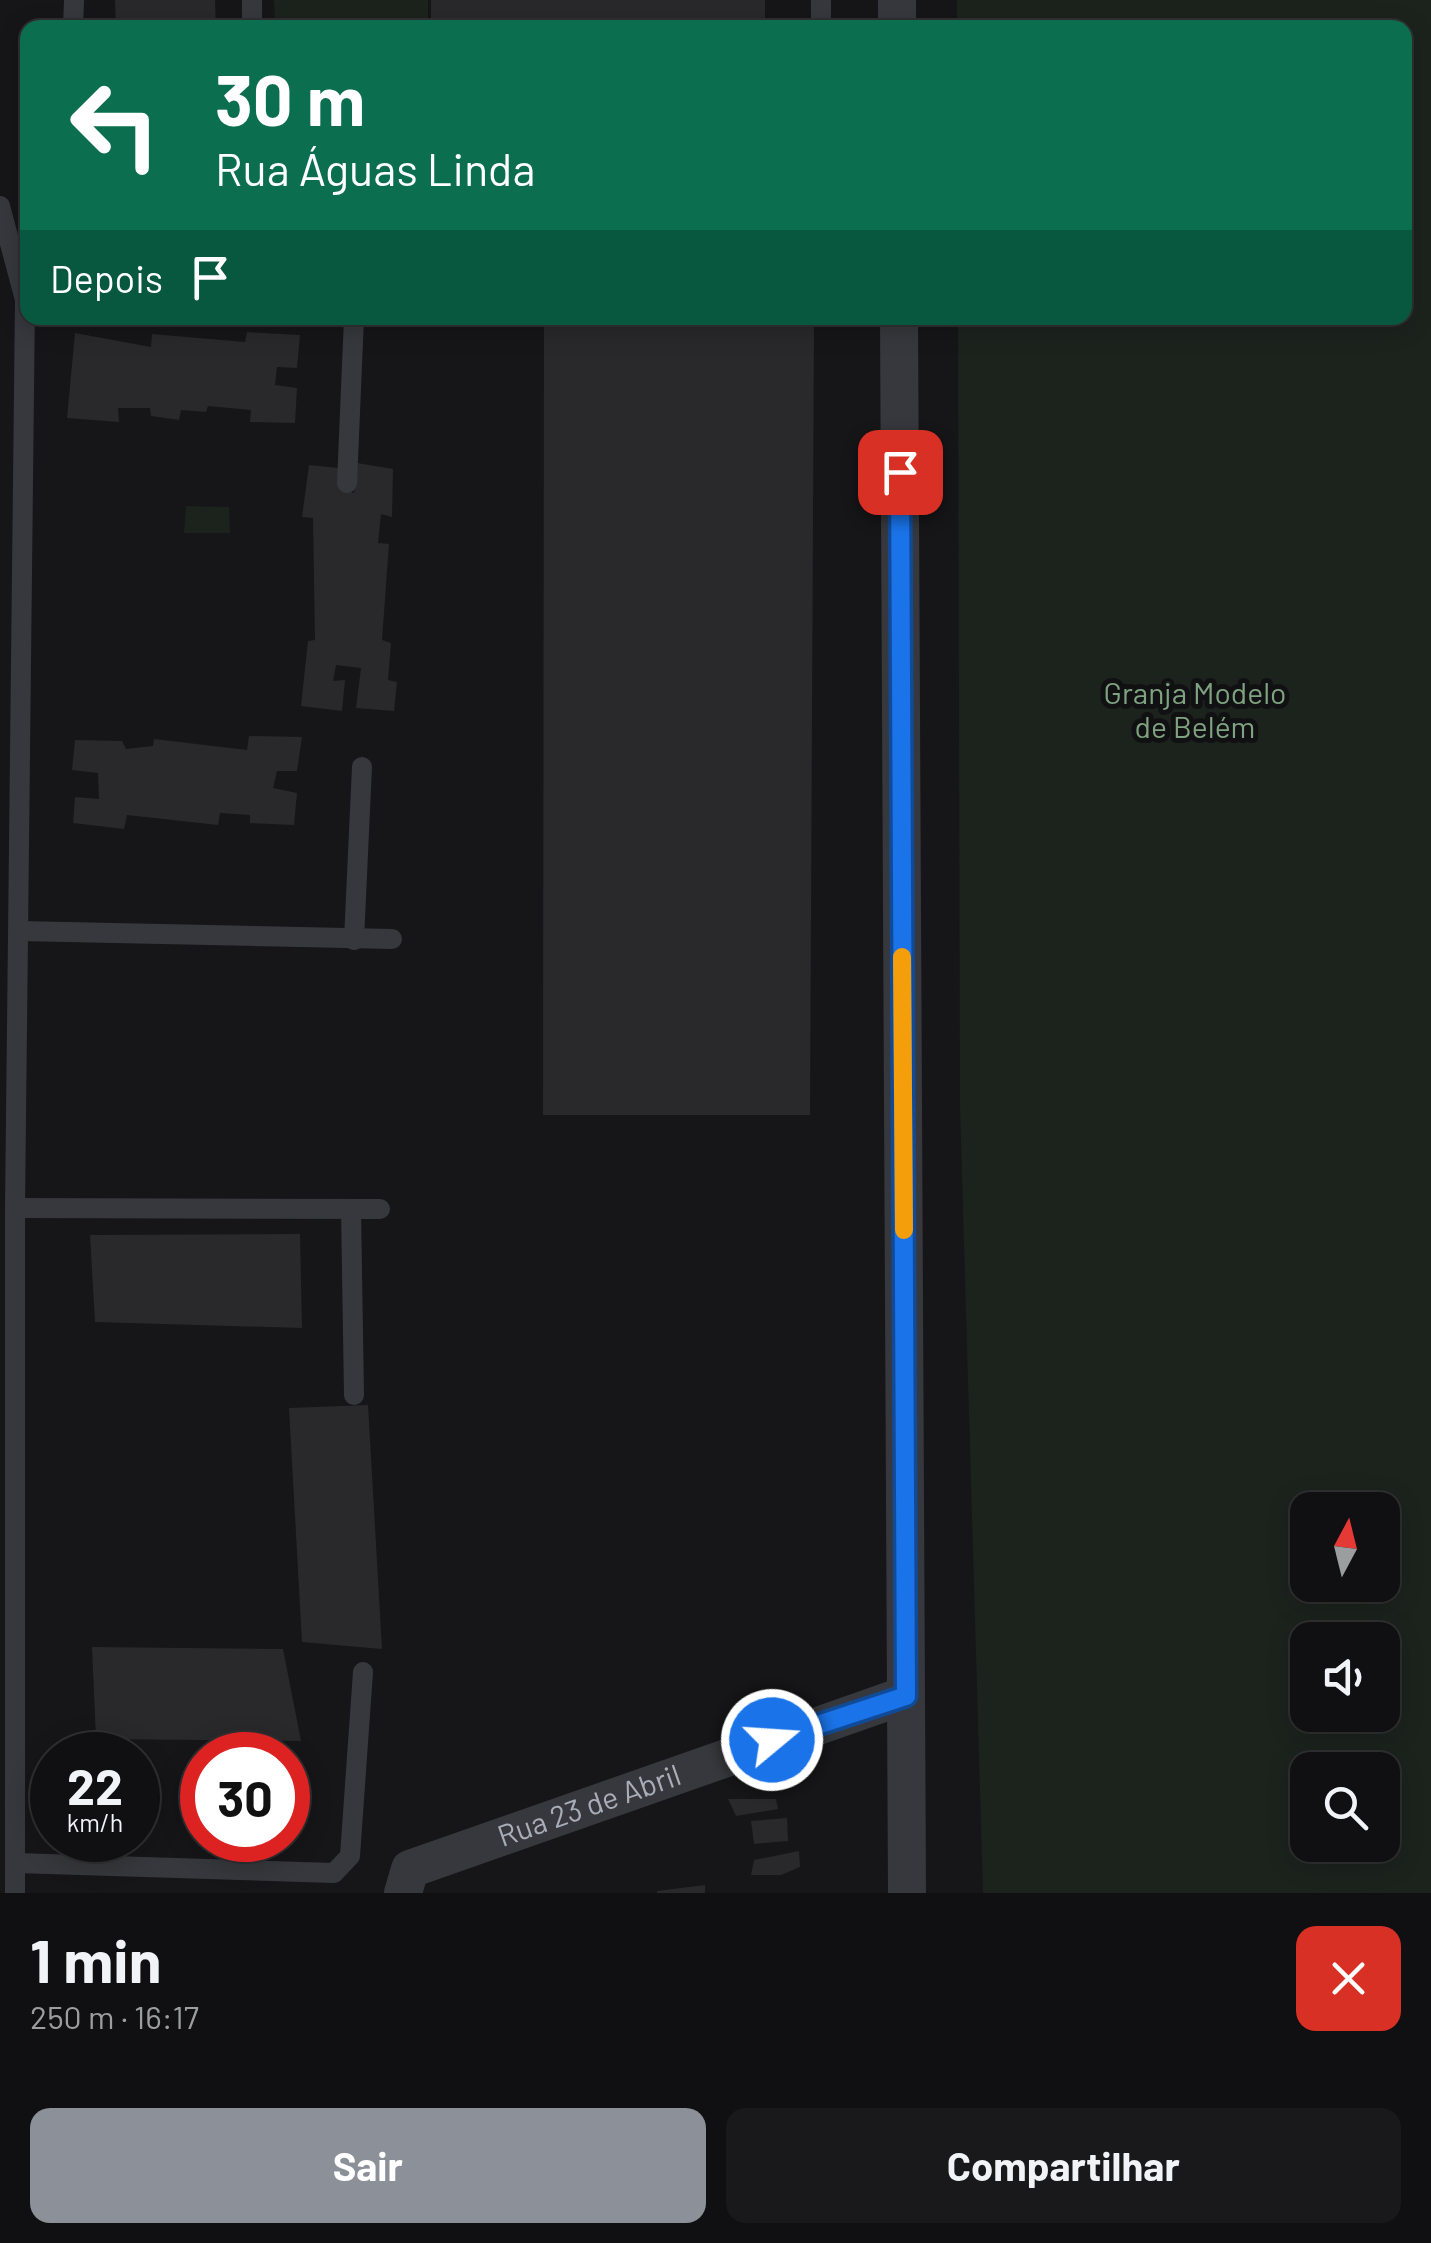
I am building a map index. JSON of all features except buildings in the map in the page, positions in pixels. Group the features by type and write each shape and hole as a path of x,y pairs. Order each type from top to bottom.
{"street":[{"path":"899,325 907,1893"},
{"name":"Rua 23 de Abril","path":"403,1893 410,1869 906,1696"}],"lane":[{"path":"0,206 20,274"},
{"path":"15,1893 15,1208 27,325"},
{"path":"347,484 354,325"},
{"path":"354,940 362,766"},
{"path":"19,931 392,939"},
{"path":"15,1208 380,1209"},
{"path":"351,1209 354,1395"},
{"path":"16,1862 334,1873 350,1856 362,1672"}],"green space":[{"path":"274,0 428,0 428,20 275,20"},
{"name":"Granja Modelo de Belém","path":"957,0 1431,0 1431,1893 983,1893 960,1105 958,325 1412,325 1412,20 957,20"},
{"path":"186,506 229,507 230,533 184,533"}],"slow traffic":[{"path":"902,957 904,1230"}],"route":[{"path":"772,1740 906,1696 900,472"}]}
